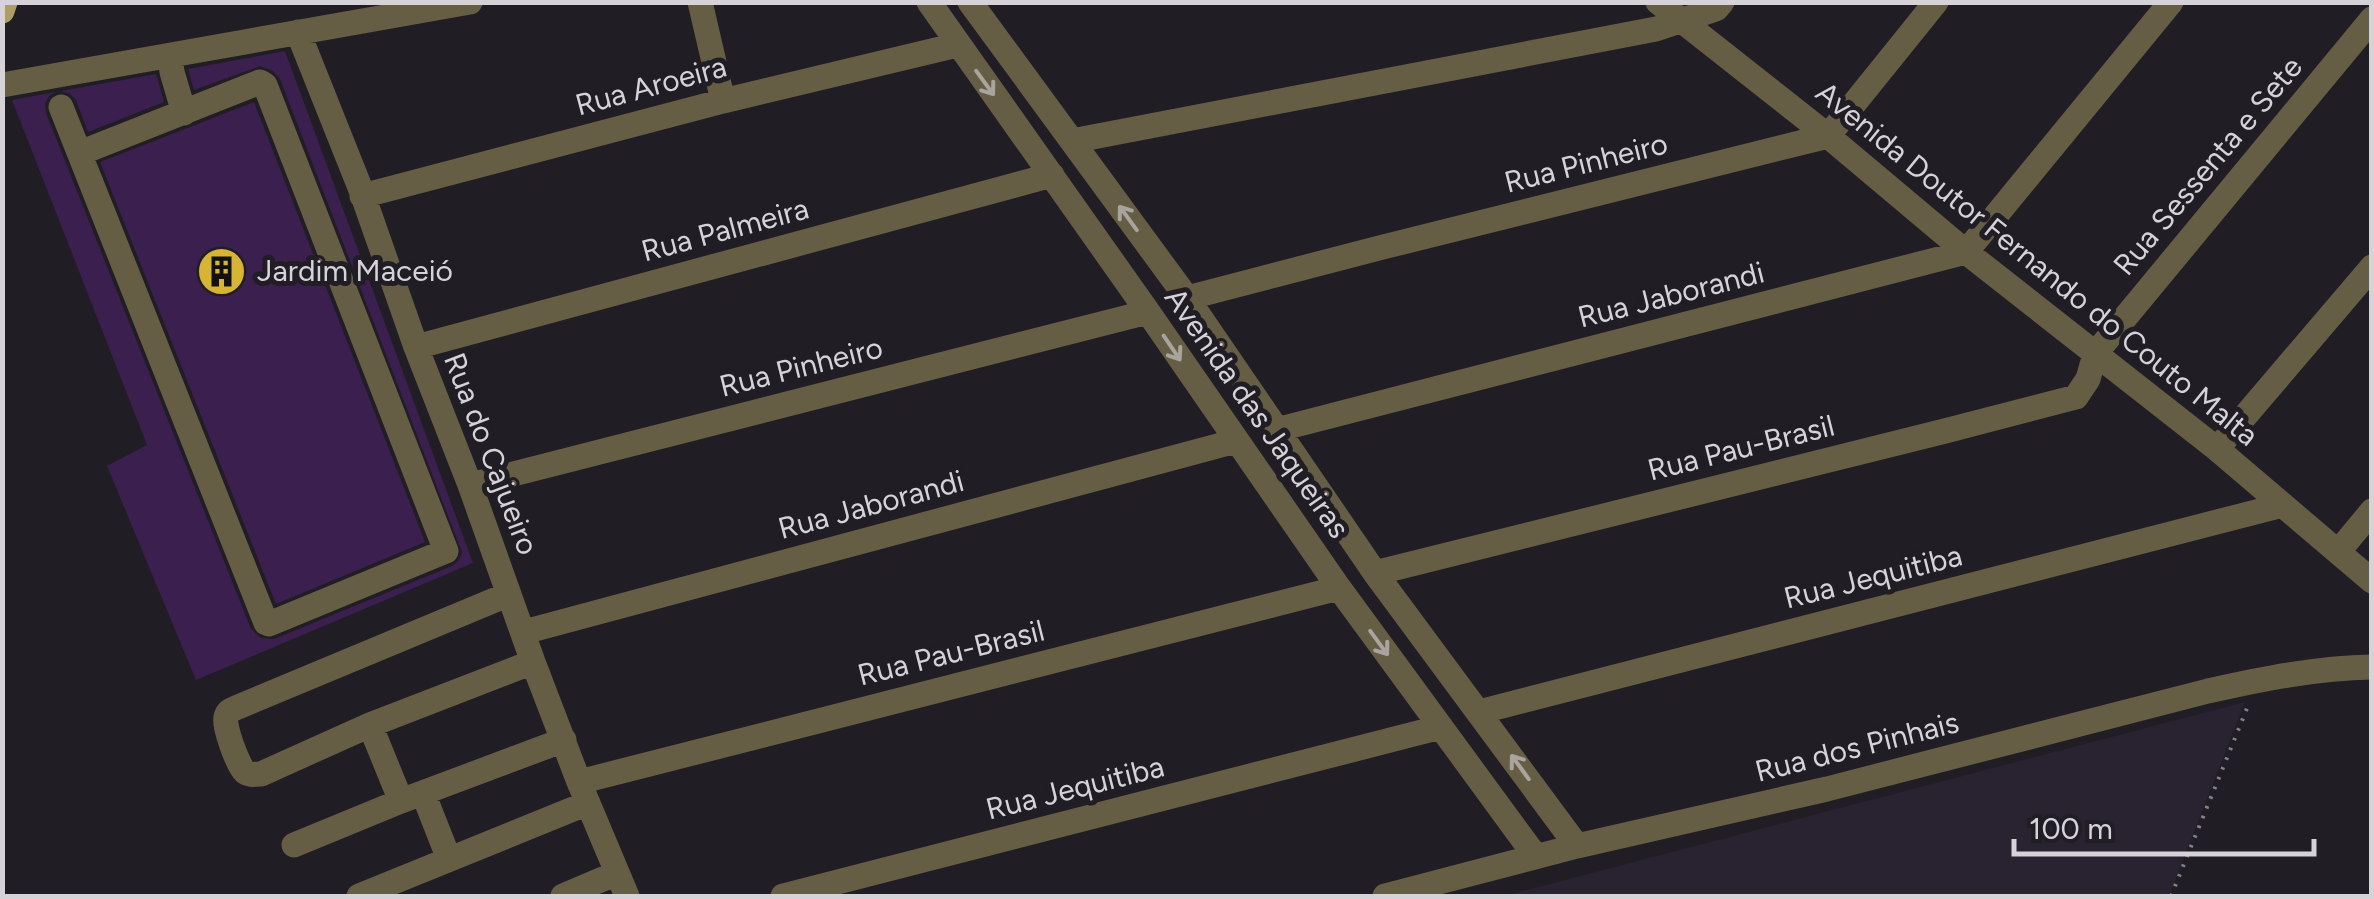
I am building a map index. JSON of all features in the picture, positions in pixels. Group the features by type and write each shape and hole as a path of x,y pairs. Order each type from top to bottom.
{"main road":[{"path":"2,12 5,2"}],"street":[{"path":"2,85 171,64 298,32 470,2"},
{"path":"700,2 723,100"},
{"name":"Avenida das Jaqueiras","path":"929,2 1339,588 1536,857"},
{"name":"Avenida das Jaqueiras","path":"970,2 1187,298 1376,573 1577,846"},
{"name":"Avenida Doutor Fernando do Couto Malta","path":"1658,2 2216,449 2372,581"},
{"path":"1072,142 1656,29 1716,9 1722,2"},
{"path":"1828,136 1936,2"},
{"path":"1966,252 2171,2"},
{"name":"Rua Sessenta e Sete","path":"2095,354 2372,19"},
{"name":"Rua do Cajueiro","path":"298,32 533,662 622,885"},
{"name":"Rua Aroeira","path":"362,196 723,100 957,45"},
{"path":"171,64 184,112"},
{"path":"62,107 80,153 266,623 444,553 446,547 265,86 260,82 80,153"},
{"name":"Rua Pinheiro","path":"1187,298 1828,136"},
{"name":"Rua Palmeira","path":"416,346 1052,175"},
{"name":"Rua Jaborandi","path":"1276,430 1966,252"},
{"path":"2216,449 2372,267"},
{"name":"Rua Pinheiro","path":"470,486 1148,312"},
{"name":"Rua Pau-Brasil","path":"1376,573 2076,397 2088,379 2095,354"},
{"name":"Rua Jaborandi","path":"524,632 1236,441"},
{"path":"1279,502 1305,472"},
{"name":"Rua Jequitiba","path":"1480,712 2284,505"},
{"path":"2338,552 2372,511"},
{"name":"Rua Pau-Brasil","path":"359,896 449,859 584,792 1339,588"},
{"path":"509,594 238,707 230,711 225,725 240,766 245,772 261,774 370,725 533,662"},
{"name":"Rua dos Pinhais","path":"1384,896 2260,679 2359,667 2372,684"},
{"path":"370,725 449,859"},
{"name":"Rua Jequitiba","path":"783,896 1441,727"},
{"path":"294,845 564,740"},
{"path":"562,896 622,885"}],"path":[{"path":"2171,896 2260,679"}],"shaded area":[{"path":"2245,702 2169,896 1504,896"}],"building":[{"path":"285,51 473,563 196,680 107,466 147,445 12,100 55,92 45,104 46,113 251,629 261,638 274,639 452,566 462,552 280,79 260,66 194,90 188,69"},
{"path":"156,74 164,102 88,132 76,100 61,91"},
{"path":"254,102 425,542 276,604 100,162"}],"place":[{"name":"Jardim Maceió","path":"222,271"}]}
